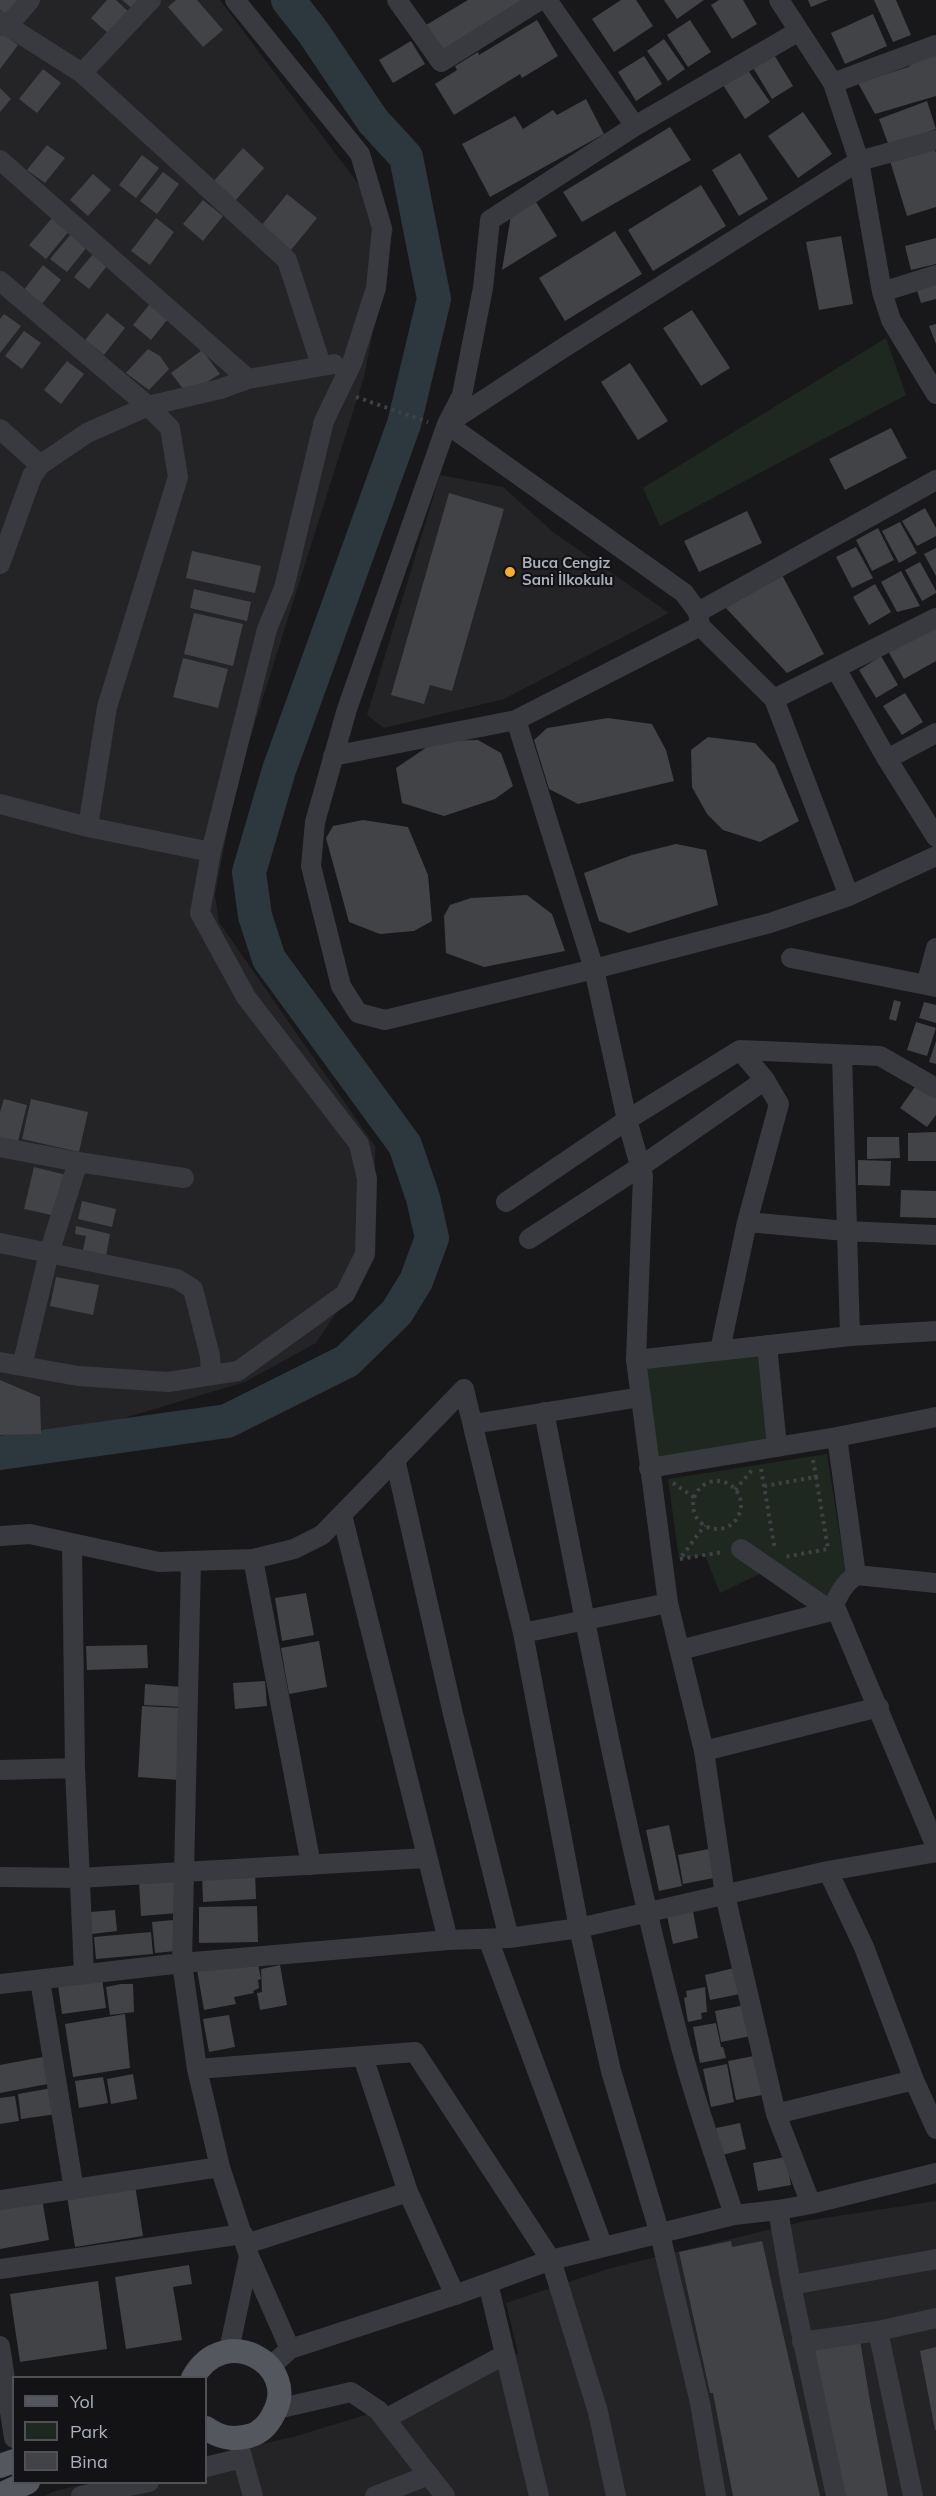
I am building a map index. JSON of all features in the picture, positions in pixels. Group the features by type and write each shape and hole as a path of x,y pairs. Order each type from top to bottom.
{"main road":[{"path":"190,2374 212,2355 229,2350 252,2353 270,2367 279,2386 277,2409 268,2424 254,2434 228,2444 207,2429"},
{"path":"0,2495 24,2484"}],"street":[{"path":"30,0 3,24 82,73 288,260 321,365"},
{"path":"82,73 151,0"},
{"path":"0,1362 78,1376 168,1382 238,1371 345,1294 365,1254 367,1179 359,1144 246,997 200,913 211,852 267,628 284,588 324,421 352,363 376,288 382,228 360,154 236,0"},
{"path":"397,0 441,62 540,0"},
{"path":"547,0 635,126"},
{"path":"779,0 832,83 859,161 882,292 891,320 934,389"},
{"path":"799,31 635,126 490,220 483,288 462,395 441,424 350,698 315,822 311,866 341,986 358,1013 385,1020 770,923 849,896 936,856"},
{"path":"832,83 936,45"},
{"path":"441,424 859,161 936,140"},
{"path":"0,160 248,379"},
{"path":"882,292 936,275"},
{"path":"0,281 148,406 170,428 178,477 107,706 88,827"},
{"path":"2,554 32,476 40,465 87,433 148,406 220,389 248,379 321,365 352,363"},
{"path":"441,424 684,593 699,619 774,699 849,896"},
{"path":"0,429 40,465"},
{"path":"333,756 516,720 699,619 936,480"},
{"path":"774,699 936,618"},
{"path":"836,669 887,759 936,837"},
{"path":"516,720 594,969 627,1120 643,1176 636,1360 668,1603 704,1751 725,1895 776,2114 811,2204"},
{"path":"887,759 936,733"},
{"path":"0,804 88,827 211,852"},
{"path":"792,958 931,986 936,948"},
{"path":"720,1350 747,1222 779,1104 765,1080 740,1050"},
{"path":"506,1202 627,1120 740,1050 880,1056 936,1088"},
{"path":"842,1055 850,1336"},
{"path":"529,1239 640,1167 765,1080"},
{"path":"0,1147 78,1162 184,1178"},
{"path":"22,1366 49,1253 78,1162"},
{"path":"747,1222 846,1231 936,1235"},
{"path":"0,1243 177,1279 193,1289 210,1356 211,1375"},
{"path":"636,1360 850,1336 936,1331"},
{"path":"767,1345 777,1448"},
{"path":"0,1536 30,1534 159,1562 253,1559 294,1549 322,1535 464,1389 523,1633 579,1928 611,2071 660,2234 700,2403 716,2496"},
{"path":"473,1424 641,1397"},
{"path":"544,1412 585,1620 647,1912 682,2053 734,2215"},
{"path":"649,1468 777,1448 936,1417"},
{"path":"837,1437 856,1575"},
{"path":"395,1459 453,1714 508,1938"},
{"path":"342,1515 448,1940"},
{"path":"72,1543 75,1768 84,1974"},
{"path":"741,1549 833,1607 879,1707 936,1847"},
{"path":"253,1559 311,1865"},
{"path":"191,1561 182,1963 196,2069 220,2167 246,2245 290,2349"},
{"path":"680,1650 833,1607 847,1581 856,1575 936,1583"},
{"path":"523,1633 668,1603"},
{"path":"704,1751 879,1707"},
{"path":"0,1770 75,1768"},
{"path":"0,1984 182,1963 448,1940 508,1938 579,1928 828,1871 936,1852"},
{"path":"0,1877 79,1878 426,1858"},
{"path":"828,1871 864,1947 914,2080 936,2130"},
{"path":"488,1939 603,2247"},
{"path":"40,1980 74,2190"},
{"path":"196,2069 415,2052 551,2260 598,2412 616,2496"},
{"path":"363,2057 408,2192 455,2295"},
{"path":"776,2114 914,2080"},
{"path":"0,2200 220,2167"},
{"path":"270,2367 290,2349 455,2295 551,2260 734,2215 811,2204 936,2173"},
{"path":"0,2269 246,2245 408,2192"},
{"path":"778,2210 802,2342 836,2496"},
{"path":"229,2350 246,2245"},
{"path":"791,2285 936,2259"},
{"path":"488,2283 539,2496"},
{"path":"802,2342 878,2331 936,2318"},
{"path":"878,2331 913,2496"},
{"path":"0,2346 12,2425"},
{"path":"385,2419 504,2355"},
{"path":"277,2409 351,2392 378,2410 445,2496"},
{"path":"207,2467 228,2444 253,2496"},
{"path":"375,2496 429,2475"},
{"path":"81,2496 144,2484"}],"path":[{"path":"349,394 441,424"},
{"path":"735,1490 756,1464 762,1470 764,1486 776,1558 828,1548 816,1477 764,1486"},
{"path":"668,1479 669,1490"},
{"path":"710,1482 726,1483 735,1490 741,1500 741,1508 734,1522 720,1528 705,1525 695,1513 694,1506 698,1491 710,1482"},
{"path":"679,1559 705,1525"},
{"path":"678,1548 679,1559"},
{"path":"679,1559 741,1549"}],"shaded area":[{"path":"0,0 220,0 393,230 364,377 237,780 215,895 219,922 375,1146 375,1255 316,1343 245,1382 84,1430 0,1433"},
{"name":"Buca Cengiz Sani İlkokulu","path":"440,475 503,487 553,532 669,613 504,699 384,728 367,715"},
{"path":"936,2201 936,2496 44,2496 85,2484 207,2484 207,2456 293,2437 362,2416 500,2365 518,2353 506,2303 611,2268 805,2221"}],"green space":[{"path":"886,338 906,395 660,526 643,488"},
{"path":"767,1345 777,1447 649,1468 636,1360"},
{"path":"827,1454 847,1581 831,1611 770,1569 720,1593 705,1555 679,1559 668,1479"}],"building":[{"path":"0,0 20,0 7,16 0,10"},
{"path":"107,0 116,0 130,13 110,35 91,18"},
{"path":"122,0 145,0 135,11"},
{"path":"176,0 197,0 223,30 203,47 168,7"},
{"path":"468,0 522,0 441,51 426,25"},
{"path":"621,0 636,0 653,26 614,52 592,19"},
{"path":"664,0 704,0 677,19"},
{"path":"719,0 743,0 757,24 732,39 711,5"},
{"path":"808,0 828,0 811,7"},
{"path":"874,0 896,0 911,35 893,42"},
{"path":"873,14 887,46 845,64 831,33"},
{"path":"537,20 558,56 522,78 520,74 454,115 435,84 457,70 455,66 478,52 479,55"},
{"path":"690,20 711,52 688,67 667,35"},
{"path":"2,33 18,45 0,69 0,36"},
{"path":"664,39 685,69 668,81 647,51"},
{"path":"411,41 425,64 393,83 379,60"},
{"path":"932,49 936,57 936,96 875,114 858,83 908,67"},
{"path":"773,53 793,86 772,99 752,66"},
{"path":"644,56 662,84 636,101 618,72"},
{"path":"43,69 61,83 37,113 19,99"},
{"path":"747,69 770,102 745,119 723,85"},
{"path":"0,88 11,99 0,112"},
{"path":"586,99 604,134 490,197 462,144 515,116 523,129 553,110 557,115"},
{"path":"927,101 936,129 889,146 879,119"},
{"path":"803,112 832,154 798,178 768,136"},
{"path":"670,127 691,160 582,222 563,192"},
{"path":"47,145 65,158 45,183 27,170"},
{"path":"934,147 936,207 907,216 890,161"},
{"path":"243,148 264,168 234,202 212,183"},
{"path":"740,153 768,199 739,216 712,170"},
{"path":"142,155 159,168 136,198 119,185"},
{"path":"163,172 179,184 157,214 140,201"},
{"path":"93,174 111,190 88,216 70,200"},
{"path":"701,185 726,226 653,271 628,230"},
{"path":"287,194 317,218 291,250 261,226"},
{"path":"203,200 223,216 203,241 183,224"},
{"path":"536,202 557,236 502,270 511,215"},
{"path":"53,217 69,231 46,259 29,245"},
{"path":"156,218 174,232 150,265 131,251"},
{"path":"615,231 642,274 565,321 539,278"},
{"path":"71,234 87,247 67,272 50,259"},
{"path":"841,236 853,304 819,310 806,242"},
{"path":"936,238 936,264 911,270 905,246"},
{"path":"93,254 107,266 89,289 74,277"},
{"path":"43,265 61,280 38,309 20,295"},
{"path":"936,281 936,299 921,303 916,287"},
{"path":"153,300 171,315 151,340 133,325"},
{"path":"692,310 730,368 701,386 663,328"},
{"path":"107,313 125,328 104,355 85,340"},
{"path":"4,314 21,326 0,353 0,319"},
{"path":"936,324 936,344 929,326"},
{"path":"24,331 41,343 22,369 5,356"},
{"path":"148,349 160,356 169,369 149,390 126,373"},
{"path":"202,350 220,374 187,394 171,373"},
{"path":"67,361 84,374 61,404 44,390"},
{"path":"630,363 668,421 638,440 601,382"},
{"path":"891,428 907,458 845,490 829,459"},
{"name":"Buca Cengiz Sani İlkokulu","path":"449,493 504,509 452,691 430,685 424,704 391,695"},
{"path":"925,508 936,528 936,536 917,546 902,521"},
{"path":"747,511 762,543 699,572 684,541"},
{"path":"900,522 917,553 899,563 882,531"},
{"path":"878,528 894,560 872,571 856,540"},
{"path":"856,547 873,578 852,588 836,557"},
{"path":"936,548 936,576 924,554"},
{"path":"192,551 261,566 255,593 186,578"},
{"path":"920,562 936,591 922,601 905,570"},
{"path":"901,571 920,606 897,612 881,582"},
{"path":"782,575 824,654 787,673 724,606"},
{"path":"875,584 891,612 869,625 853,597"},
{"path":"194,589 251,602 247,621 190,608"},
{"path":"194,613 243,624 233,666 184,654"},
{"path":"933,625 936,629 936,661 904,679 888,651"},
{"path":"881,656 898,685 876,698 859,670"},
{"path":"183,658 228,669 218,708 173,697"},
{"path":"905,693 923,722 902,735 883,706"},
{"path":"608,718 652,724 666,750 674,781 578,804 549,789 534,740 547,728"},
{"path":"708,737 755,743 775,765 799,821 760,842 723,830 707,814 692,787 691,750"},
{"path":"478,740 501,753 513,786 495,799 444,816 402,803 396,768 436,741"},
{"path":"363,820 408,827 428,875 432,921 414,931 380,934 349,922 326,838 333,826"},
{"path":"676,844 706,850 718,905 629,933 599,921 584,873 632,855"},
{"path":"527,895 552,914 565,951 484,967 446,953 444,916 450,905 471,898"},
{"path":"894,1000 901,1002 896,1021 889,1019"},
{"path":"924,1002 936,1005 936,1023 919,1018"},
{"path":"916,1022 936,1028 927,1056 907,1050"},
{"path":"936,1041 936,1064 929,1062"},
{"path":"917,1084 936,1097 936,1115 927,1127 900,1108"},
{"path":"4,1099 27,1105 17,1145 0,1140 0,1112"},
{"path":"31,1099 88,1112 79,1152 22,1139"},
{"path":"936,1132 936,1161 908,1161 908,1133"},
{"path":"867,1137 899,1137 900,1158 867,1159"},
{"path":"858,1160 891,1161 890,1186 858,1185"},
{"path":"34,1167 66,1175 56,1216 24,1209"},
{"path":"901,1190 936,1191 936,1218 900,1217"},
{"path":"82,1201 116,1209 112,1227 78,1219"},
{"path":"76,1226 110,1234 106,1256 83,1250 86,1236 75,1234"},
{"path":"56,1277 99,1285 93,1315 50,1306"},
{"path":"0,1380 40,1397 41,1434 0,1435"},
{"path":"306,1593 314,1635 282,1641 275,1598"},
{"path":"319,1641 327,1687 289,1694 281,1648"},
{"path":"147,1645 148,1668 87,1670 86,1646"},
{"path":"265,1681 267,1706 235,1709 233,1683"},
{"path":"145,1684 183,1687 182,1707 144,1705"},
{"path":"142,1706 183,1708 179,1780 138,1777"},
{"path":"669,1825 682,1886 659,1891 646,1830"},
{"path":"714,1848 719,1877 683,1884 678,1855"},
{"path":"255,1871 256,1899 203,1902 202,1874"},
{"path":"139,1881 177,1881 178,1913 141,1916"},
{"path":"257,1906 258,1942 199,1943 199,1907"},
{"path":"692,1906 698,1938 673,1944 666,1911"},
{"path":"115,1910 117,1931 92,1934 90,1912"},
{"path":"173,1920 176,1951 155,1953 152,1922"},
{"path":"151,1932 153,1954 96,1959 94,1937"},
{"path":"257,1959 261,1979 258,1980 259,1988 253,1991 254,1993 234,1997 236,2004 204,2010 197,1970"},
{"path":"280,1965 287,2005 260,2010 257,1993 262,1992 261,1969"},
{"path":"734,1968 740,1994 710,2000 705,1975"},
{"path":"102,1978 106,2008 62,2014 58,1985"},
{"path":"133,1984 134,2012 110,2015 106,1987"},
{"path":"705,1987 707,2012 701,2013 702,2019 688,2022 684,1998 687,1997 686,1991"},
{"path":"745,2005 751,2036 721,2042 715,2011"},
{"path":"125,2014 130,2068 73,2077 65,2024"},
{"path":"229,2015 235,2047 209,2052 203,2019"},
{"path":"716,2023 726,2058 700,2063 693,2027"},
{"path":"48,2056 53,2083 0,2093 0,2065"},
{"path":"754,2056 762,2095 736,2100 728,2061"},
{"path":"727,2064 734,2102 711,2107 703,2069"},
{"path":"133,2074 137,2099 111,2104 107,2079"},
{"path":"103,2077 108,2103 79,2108 75,2081"},
{"path":"52,2088 57,2114 21,2119 18,2094"},
{"path":"15,2096 19,2121 0,2124 0,2098"},
{"path":"740,2123 746,2149 722,2155 716,2128"},
{"path":"786,2157 791,2185 758,2191 753,2163"},
{"path":"135,2185 143,2236 75,2247 67,2196"},
{"path":"42,2199 49,2240 0,2249 0,2206"},
{"path":"731,2241 732,2247 762,2241 820,2496 733,2496 713,2393 710,2393 679,2252"},
{"path":"189,2265 192,2284 173,2287 182,2340 126,2349 115,2277"},
{"path":"98,2281 107,2349 20,2362 10,2294"},
{"path":"860,2340 888,2496 840,2496 812,2349"},
{"path":"936,2347 936,2430 935,2430 920,2351"}],"waterway":[{"path":"0,1453 227,1421 347,1361 397,1312 416,1281 432,1238 423,1198 405,1145 269,959 255,916 249,872 279,770 404,424 434,299 406,157 373,121 313,32 288,0"}],"place":[{"name":"Buca Cengiz Sani İlkokulu","path":"510,572"}]}
